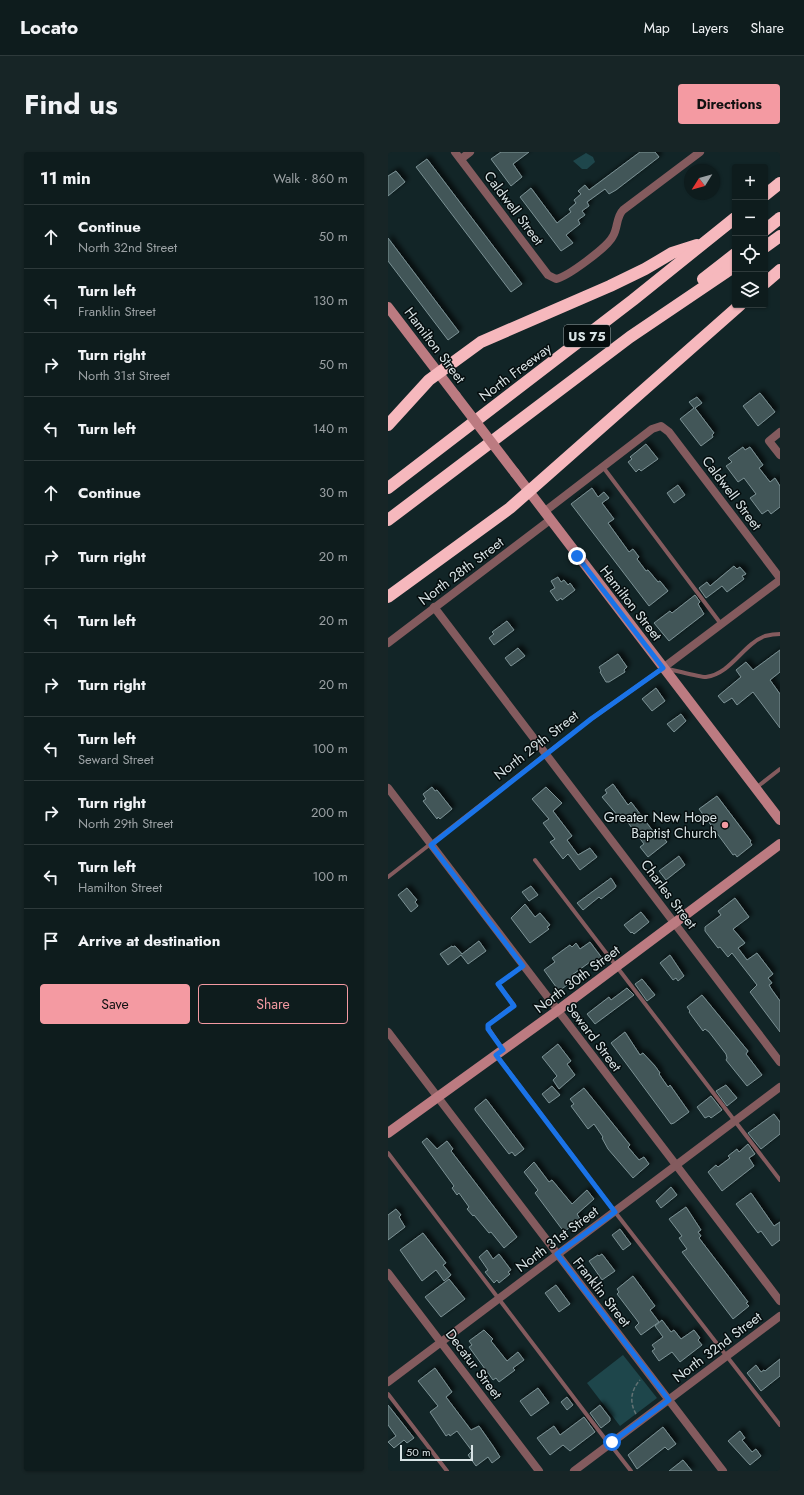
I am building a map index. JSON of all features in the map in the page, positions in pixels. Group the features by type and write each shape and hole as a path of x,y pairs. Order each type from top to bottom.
{"highway":[{"path":"768,193 780,183"},
{"path":"768,228 780,218"},
{"name":"North Freeway","path":"388,488 633,300 732,220"},
{"path":"768,245 780,236"},
{"path":"388,425 421,388 438,372 470,348 491,336 610,286 672,253 703,243"},
{"path":"630,337 732,256"},
{"name":"US 75","path":"388,520 630,337 732,268"},
{"path":"768,280 780,270"},
{"path":"388,597 510,508 737,308"}],"main road":[{"name":"Hamilton Street","path":"388,307 780,820"},
{"name":"North 30th Street","path":"388,1133 558,1011 780,844"}],"street":[{"name":"Caldwell Street","path":"455,152 548,275 553,278 561,277 566,274 607,244 614,235 619,215 623,210 700,152"},
{"path":"461,159 470,152"},
{"name":"Caldwell Street","path":"661,426 669,432 780,579"},
{"name":"North 28th Street","path":"388,643 547,516 603,467 652,429 661,426"},
{"path":"780,432 769,441 780,456"},
{"name":"North 29th Street","path":"663,668 780,579"},
{"name":"Charles Street","path":"434,607 780,1062"},
{"name":"Seward Street","path":"388,788 780,1301"},
{"name":"Franklin Street","path":"388,1032 724,1471"},
{"name":"North 31st Street","path":"388,1382 780,1087"},
{"name":"Decatur Street","path":"388,1273 539,1471"},
{"name":"North 32nd Street","path":"574,1471 780,1316"}],"lane":[{"path":"603,467 721,624"},
{"path":"663,668 704,677 716,674 730,665 764,636 780,634"},
{"name":"North 29th Street","path":"388,877 591,719 663,668"},
{"path":"756,788 780,769"},
{"path":"534,860 780,1180"},
{"path":"523,966 498,984 514,1006 488,1025 488,1029 500,1052 615,1212 780,1425"},
{"path":"388,1153 631,1471"},
{"path":"388,1394 447,1471"}],"path":[{"path":"636,1414 632,1406 631,1398 633,1389 640,1380"}],"shaded area":[{"path":"586,153 593,157 595,162 587,169 582,169 573,161"},
{"path":"623,1355 657,1398 620,1426 587,1383"}],"building":[{"path":"501,152 529,152 513,164 522,177 511,186 491,159"},
{"path":"640,152 655,152 659,157 616,190 609,194 605,189 587,202 589,206 582,211 585,215 578,220 580,224 566,235 573,243 561,251 520,197 531,188 557,223 571,212 569,209 576,203 574,200 581,194 578,191 585,185 589,190"},
{"path":"427,159 522,284 511,292 416,167"},
{"path":"396,171 405,182 388,196 388,176"},
{"path":"388,238 459,332 448,340 388,261"},
{"path":"760,393 775,412 758,426 743,406"},
{"path":"697,397 702,403 695,408 714,433 712,435 713,437 701,446 680,419 694,408 689,402"},
{"path":"646,444 658,459 641,471 639,469 636,472 628,462 632,459 630,457"},
{"path":"743,447 745,450 750,447 763,465 759,468 770,482 775,478 780,486 780,507 771,514 768,510 762,514 750,498 756,494 744,478 738,482 726,466 732,462 728,458"},
{"path":"678,485 685,495 674,503 667,493"},
{"path":"592,488 598,497 604,492 609,498 602,503 614,519 608,523 629,552 633,549 639,557 637,559 646,571 648,570 668,591 649,606 571,504"},
{"path":"734,566 737,569 740,567 746,574 742,576 744,579 727,592 722,586 706,598 699,588 707,582 710,586"},
{"path":"558,577 561,582 564,580 568,585 570,583 575,590 562,600 561,598 557,601 550,591 555,588 551,581"},
{"path":"695,595 700,602 698,604 704,614 669,641 654,623 670,611 672,613"},
{"path":"507,621 514,630 494,645 489,638 494,634 492,632"},
{"path":"518,648 525,656 511,666 505,658"},
{"path":"780,650 780,672 770,680 780,694 780,728 753,692 737,705 732,698 724,703 718,696 741,677 736,670 746,662 753,670"},
{"path":"618,654 627,667 624,670 625,672 609,682 606,682 600,672 599,667"},
{"path":"656,688 665,701 652,711 642,699"},
{"path":"681,714 686,721 674,732 667,724"},
{"path":"613,784 628,805 631,802 656,835 660,834 667,842 648,857 640,847 644,844 626,820 623,822 602,797 607,793 605,790"},
{"path":"432,787 435,791 437,790 452,809 440,819 438,817 437,819 423,801 426,799 423,794"},
{"path":"546,787 562,803 553,811 572,836 567,840 578,855 590,848 597,857 580,870 568,854 563,859 550,842 555,839 543,823 549,819 532,799"},
{"name":"Greater New Hope Baptist Church","path":"717,796 751,841 750,842 752,845 737,857 735,854 733,855 699,809"},
{"path":"679,856 685,865 666,880 659,871"},
{"path":"611,878 616,886 615,888 601,899 599,897 583,910 577,903"},
{"path":"531,886 538,895 529,901 522,892"},
{"path":"407,888 417,900 415,902 418,906 411,912 398,895"},
{"path":"735,898 749,917 733,929 745,943 738,948 747,960 757,953 773,974 768,978 772,983 769,985 780,1001 780,1032 750,992 757,985 732,953 728,957 720,947 718,948 705,931 705,927 721,915 718,911"},
{"path":"525,904 535,917 540,913 550,925 547,927 549,929 530,943 511,918"},
{"path":"641,912 649,922 634,934 632,932 631,933 624,925"},
{"path":"479,941 486,951 468,964 461,955 448,965 440,954 452,946 455,946 462,954"},
{"path":"590,942 602,958 593,965 590,962 572,975 567,985 559,991 544,970 555,962 552,958 570,945 572,947 576,943 580,949"},
{"path":"670,955 684,976 678,981 676,978 673,980 660,963"},
{"path":"642,979 655,995 647,1001 635,984"},
{"path":"627,988 634,995 595,1024 587,1014 609,997 611,1000"},
{"path":"702,995 748,1051 746,1054 762,1075 747,1086 726,1060 726,1054 709,1032 705,1029 703,1031 689,1012 690,1011 687,1007"},
{"path":"625,1032 640,1055 643,1053 655,1066 668,1087 670,1085 689,1112 674,1123 671,1124 611,1043"},
{"path":"558,1044 571,1061 567,1064 575,1075 559,1089 553,1080 557,1076 542,1057"},
{"path":"726,1085 737,1098 727,1106 716,1091"},
{"path":"552,1086 560,1095 549,1103 542,1094"},
{"path":"584,1088 630,1145 628,1147 639,1160 644,1157 649,1164 633,1178 608,1149 602,1138 603,1137 594,1124 588,1129 571,1106 574,1104 570,1099"},
{"path":"711,1096 722,1110 711,1118 709,1116 705,1118 697,1107"},
{"path":"486,1099 524,1149 515,1156 512,1152 509,1154 475,1110 475,1108"},
{"path":"774,1114 780,1122 780,1134 761,1149 748,1133"},
{"path":"427,1138 437,1149 447,1141 453,1149 451,1151 517,1237 504,1248 491,1232 489,1233 474,1215 473,1216 467,1209 469,1207 459,1193 457,1195 452,1188 454,1186 422,1142"},
{"path":"748,1144 755,1154 749,1158 754,1166 722,1191 708,1172 716,1165 718,1167 730,1158 728,1156 737,1149 739,1152"},
{"path":"534,1162 549,1182 552,1180 572,1204 587,1190 594,1199 577,1214 580,1219 564,1232 535,1193 538,1190 524,1172"},
{"path":"671,1187 677,1195 661,1208 656,1201"},
{"path":"751,1193 774,1226 780,1222 780,1240 772,1246 761,1231 758,1233 736,1204"},
{"path":"686,1207 701,1230 698,1232 701,1236 699,1238 748,1302 746,1303 749,1306 733,1319 682,1252 687,1249 679,1238 682,1236 669,1219"},
{"path":"396,1209 401,1215 399,1217 405,1227 388,1240 388,1215"},
{"path":"620,1229 631,1244 623,1250 612,1235"},
{"path":"423,1233 446,1263 443,1265 451,1275 444,1281 436,1270 422,1281 400,1250"},
{"path":"487,1250 493,1259 499,1254 511,1270 508,1272 510,1274 499,1283 497,1280 494,1283 485,1272 488,1270 479,1257"},
{"path":"602,1254 615,1271 602,1280 589,1261"},
{"path":"633,1276 655,1306 650,1310 659,1322 641,1335 635,1327 639,1323 617,1294 619,1292 617,1289"},
{"path":"449,1279 465,1299 441,1317 425,1297"},
{"path":"556,1285 570,1304 559,1312 545,1293"},
{"path":"662,1320 671,1332 674,1330 681,1339 694,1330 700,1338 698,1340 702,1345 680,1362 672,1352 659,1361 652,1351 655,1349 652,1345 663,1337 655,1326"},
{"path":"484,1330 493,1339 491,1341 507,1361 518,1352 524,1360 513,1368 515,1370 499,1382 496,1378 493,1380 469,1347 472,1345 469,1341"},
{"path":"780,1359 780,1376 761,1391 747,1373 756,1365 761,1372 764,1370 765,1371"},
{"path":"435,1368 452,1392 446,1397 471,1430 479,1426 500,1457 492,1463 488,1457 476,1466 468,1455 472,1451 457,1431 450,1436 449,1434 446,1436 430,1412 438,1406 418,1381"},
{"path":"538,1388 549,1403 531,1416 520,1401"},
{"path":"567,1397 573,1405 567,1410 561,1402"},
{"path":"388,1405 414,1438 407,1443 404,1440 394,1448 388,1442 396,1436 388,1425"},
{"path":"600,1405 610,1418 610,1421 601,1428 590,1413"},
{"path":"584,1417 595,1432 570,1451 563,1445 550,1455 537,1438 554,1426 560,1435"},
{"path":"663,1427 676,1444 668,1450 665,1447 637,1469 628,1455"},
{"path":"740,1431 745,1438 742,1440 752,1452 756,1449 761,1456 750,1465 728,1441"},
{"path":"683,1460 692,1471 669,1471"}],"place":[{"name":"Greater New Hope Baptist Church","path":"725,825"}],"route":[{"path":"577,556 663,668 633,691 582,725 557,747 431,845 523,966 498,984 514,1006 488,1025 488,1029 503,1050 496,1055 615,1212 557,1254 669,1400 612,1442"}]}
